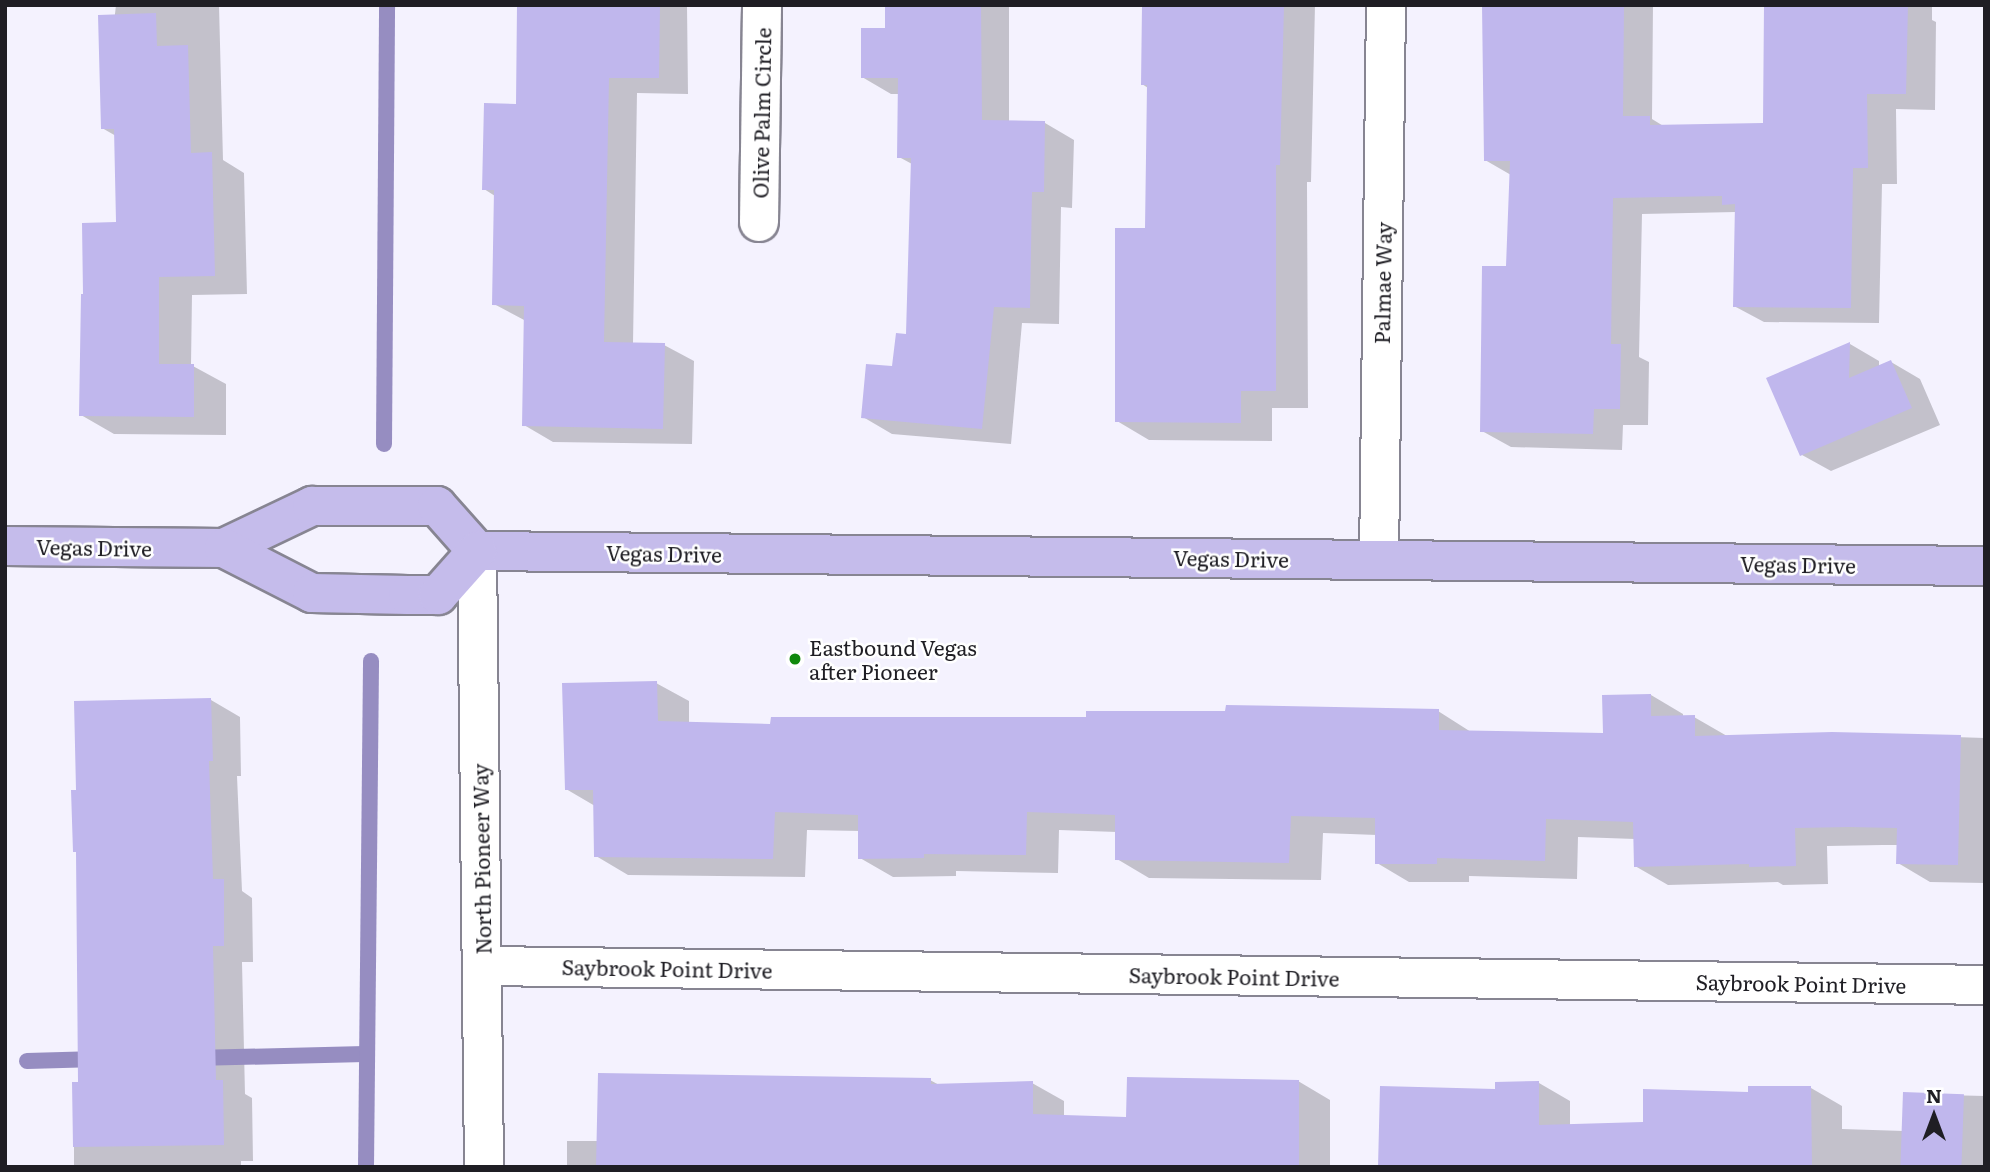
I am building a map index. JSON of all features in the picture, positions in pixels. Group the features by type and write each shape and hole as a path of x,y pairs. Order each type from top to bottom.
{"main road":[{"name":"Vegas Drive","path":"5,546 225,548 312,506 437,506 477,551 1985,566"},
{"name":"Vegas Drive","path":"225,548 312,593 408,595 438,595 477,551"}],"street":[{"name":"Olive Palm Circle","path":"760,222 762,5"},
{"name":"Palmae Way","path":"1380,560 1386,5"},
{"name":"North Pioneer Way","path":"477,551 484,1167"},
{"name":"Saybrook Point Drive","path":"483,966 1985,985"}],"building":[{"path":"517,5 660,5 659,78 609,78 604,342 665,343 663,429 522,426 524,306 492,305 494,190 482,190 484,103 516,104"},
{"path":"885,5 981,5 982,120 1045,121 1044,192 1032,192 1030,308 994,307 982,429 861,418 866,364 892,366 896,333 906,334 911,158 897,158 898,78 861,78 861,28 885,28"},
{"path":"1142,5 1284,5 1280,165 1276,165 1276,391 1241,391 1241,423 1115,422 1115,228 1145,228 1147,85 1141,85"},
{"path":"1482,5 1624,6 1623,116 1650,116 1650,125 1763,123 1764,5 1908,5 1906,94 1867,94 1868,168 1853,168 1851,308 1733,307 1735,204 1722,205 1722,196 1613,198 1611,344 1621,344 1620,409 1594,409 1593,434 1480,432 1482,266 1506,266 1510,161 1484,161"},
{"path":"156,13 157,46 188,45 191,153 212,152 215,276 159,277 159,364 194,364 194,417 79,416 83,294 82,223 116,222 114,129 101,129 98,15"},
{"path":"1850,342 1849,378 1891,360 1912,408 1800,456 1766,378"},
{"path":"657,681 658,721 770,724 771,717 1086,717 1086,711 1225,711 1226,705 1439,709 1439,730 1603,733 1602,695 1651,694 1651,716 1695,715 1695,736 1832,732 1961,735 1958,865 1896,864 1897,828 1849,827 1795,828 1796,866 1749,867 1749,864 1634,867 1633,822 1546,819 1545,861 1437,858 1437,864 1375,864 1375,818 1291,816 1289,863 1115,860 1115,815 1027,812 1026,855 924,854 924,858 858,859 858,815 775,812 773,859 594,857 593,790 565,790 562,683"},
{"path":"211,698 213,761 209,761 213,879 224,879 224,946 213,946 216,1080 223,1080 224,1145 73,1147 72,1082 78,1082 76,852 73,852 71,790 76,790 74,701"},
{"path":"598,1073 931,1078 931,1084 1033,1081 1033,1114 1126,1117 1127,1077 1299,1080 1299,1167 596,1167"},
{"path":"1539,1081 1539,1125 1643,1122 1643,1089 1748,1092 1748,1086 1811,1086 1812,1167 1378,1167 1380,1086 1495,1089 1495,1082"},
{"path":"1903,1092 1964,1094 1961,1167 1900,1167"}],"waterway":[{"path":"384,444 387,5"},
{"path":"366,1167 371,661"},
{"path":"194,1058 365,1054"},
{"path":"27,1061 98,1059"}],"place":[{"name":"Eastbound Vegas after Pioneer","path":"795,659"}]}
